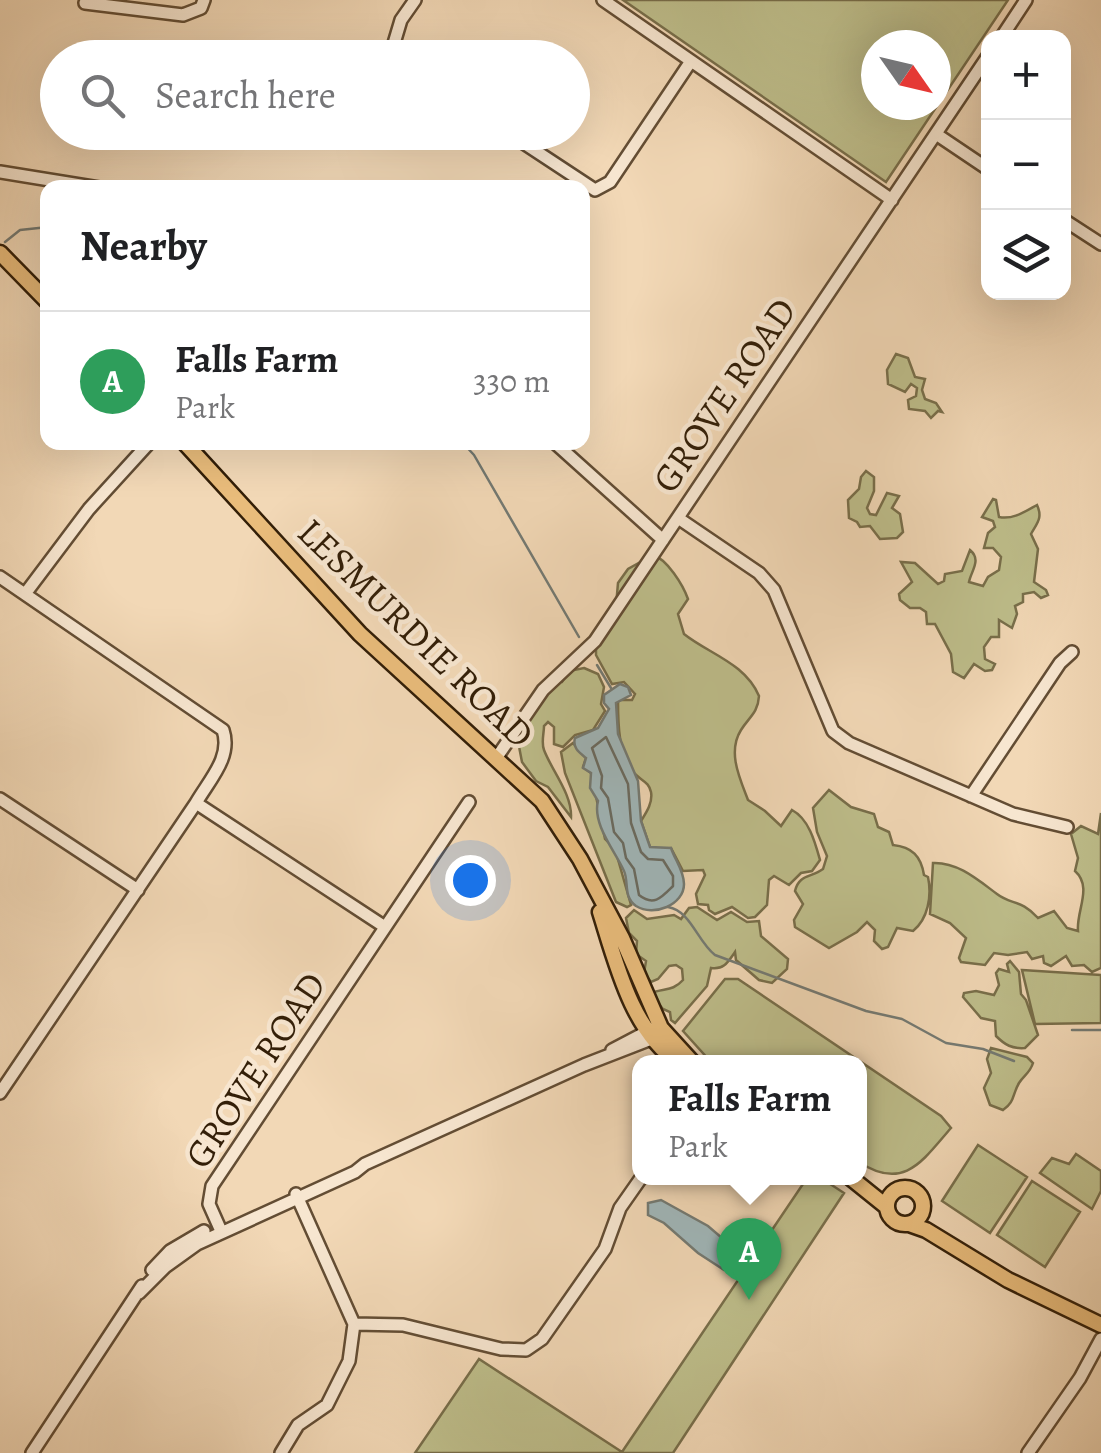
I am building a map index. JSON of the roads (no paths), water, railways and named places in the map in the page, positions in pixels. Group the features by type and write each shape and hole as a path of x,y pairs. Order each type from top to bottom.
{"main road":[{"path":"0,254 40,294"},
{"name":"LESMURDIE ROAD","path":"191,450 360,634 496,756 550,812 590,878 623,979 653,1032 672,1055"},
{"name":"LESMURDIE ROAD","path":"653,1032 683,1055"},
{"path":"867,1183 918,1192 923,1210 950,1245"},
{"path":"860,1185 887,1206 894,1220 950,1245 1008,1280 1101,1325"},
{"path":"887,1206 895,1191"},
{"path":"908,1224 918,1220 923,1210"}],"street":[{"path":"86,2 182,15 200,8 204,0"},
{"path":"395,40 401,20 415,0"},
{"path":"603,0 892,200"},
{"path":"1006,30 1026,0"},
{"path":"590,187 595,190 610,182 691,61"},
{"name":"GROVE ROAD","path":"496,756 543,690 595,641 981,66"},
{"path":"936,134 981,165"},
{"path":"534,150 580,180"},
{"path":"0,172 50,180"},
{"path":"1071,225 1101,244"},
{"path":"26,594 88,509 143,450"},
{"path":"563,450 663,540"},
{"path":"678,518 759,574 774,590 833,731 851,744 1013,814 1068,827"},
{"path":"0,577 222,730 228,745 196,802 0,1094"},
{"path":"972,796 1060,663 1072,652"},
{"path":"0,799 138,890"},
{"path":"196,802 385,927"},
{"name":"GROVE ROAD","path":"30,1453 149,1274 170,1251 219,1228 209,1204 212,1186 469,802"},
{"path":"219,1228 350,1165 364,1164 653,1032"},
{"path":"354,1324 403,1325 501,1349 526,1350 542,1339 605,1249 620,1208 636,1185"},
{"path":"281,1453 298,1425 327,1405 349,1361 354,1324 296,1194"},
{"path":"1028,1453 1080,1378 1101,1339"}],"water":[{"path":"620,684 628,687 631,695 616,703 618,734 638,781 641,821 650,847 671,848 684,879 679,898 659,909 643,909 629,898 624,871 598,819 598,801 590,788 591,773 583,768 586,758 575,745 575,738 598,728 609,709 604,695"},
{"path":"661,1200 708,1226 736,1250 735,1267 724,1270 648,1215 648,1203"}],"waterway":[{"path":"5,242 20,230 40,228"},
{"path":"469,450 579,637"},
{"path":"597,665 611,688"},
{"path":"668,907 683,914 715,955 866,1011 902,1019 946,1043 983,1049 1014,1061"},
{"path":"1072,1030 1101,1030"}],"place":[{"name":"Falls Farm","path":"749,1300"}]}
